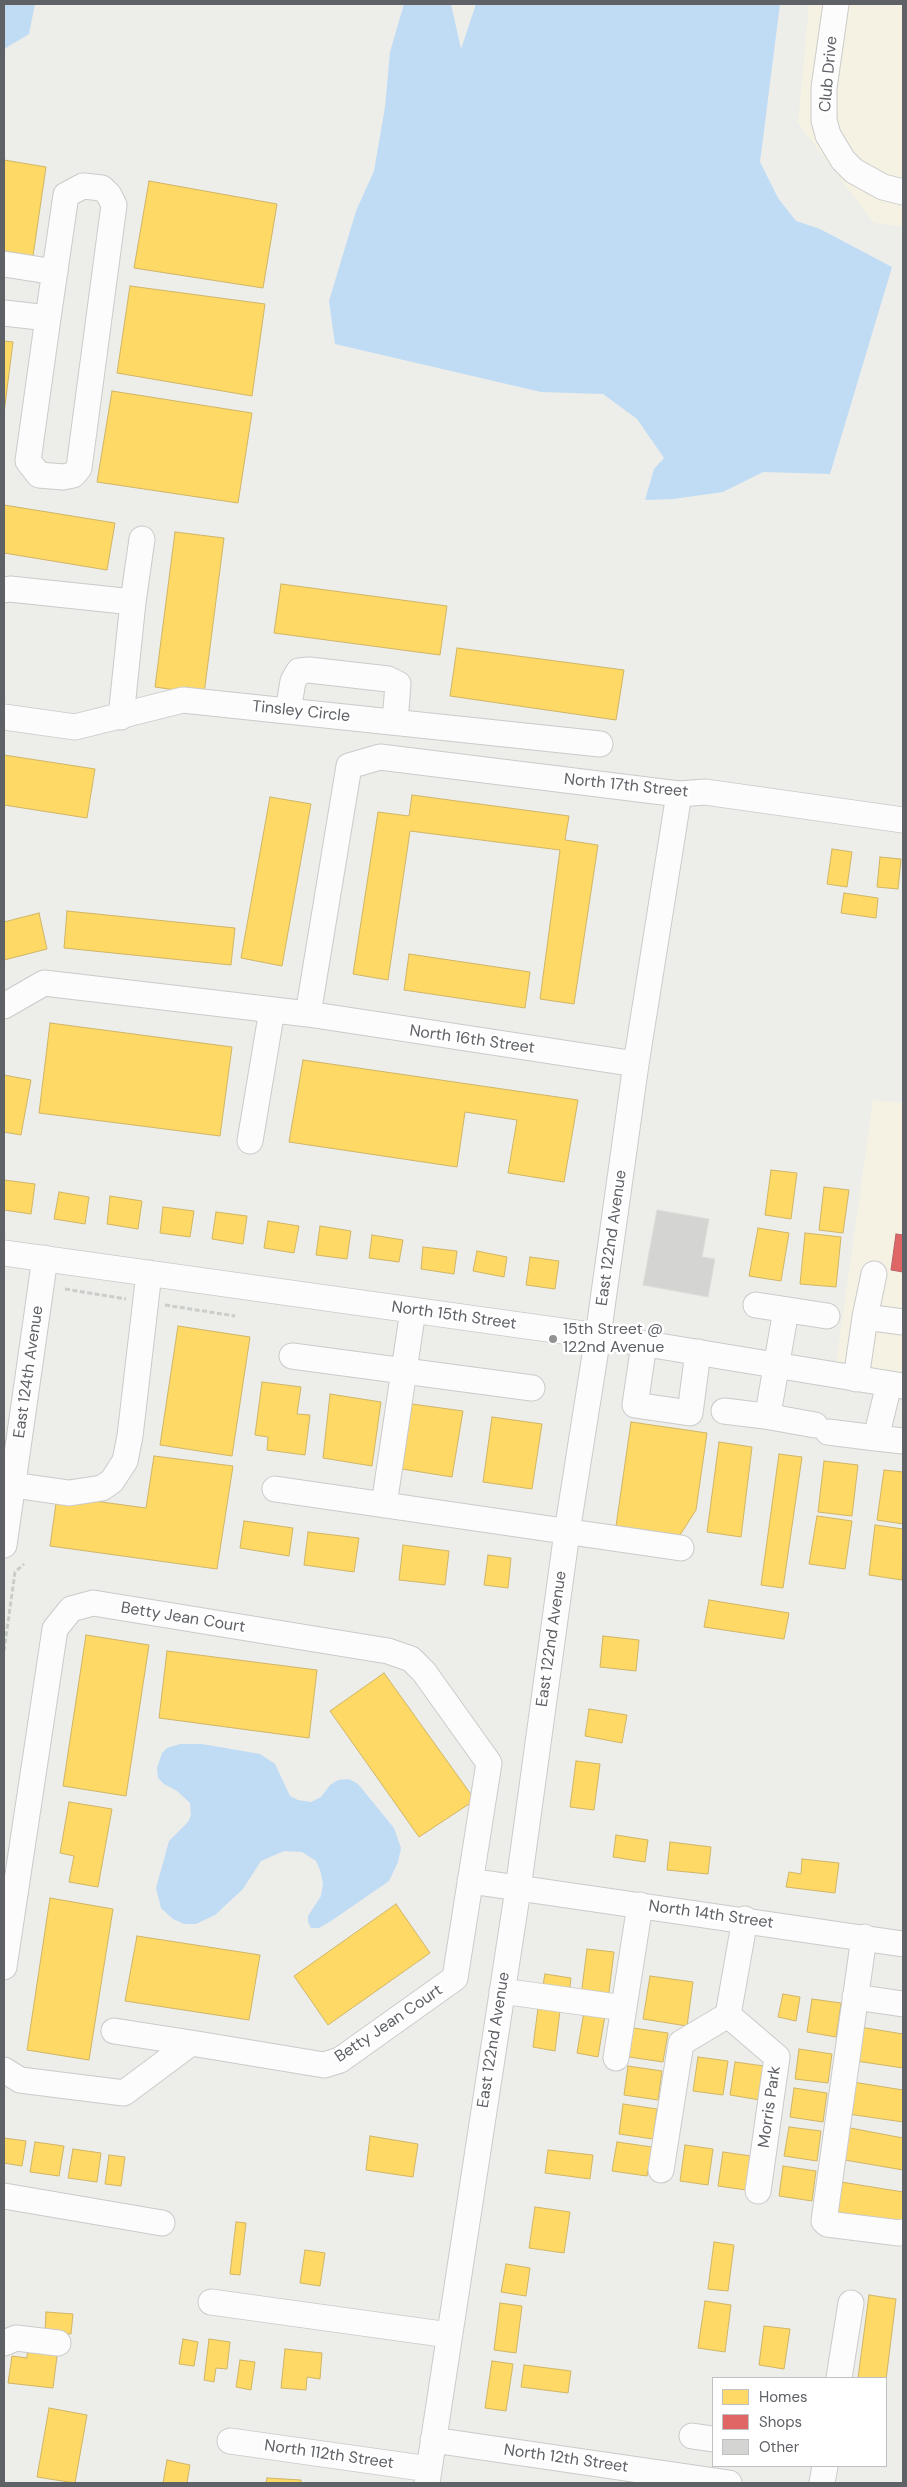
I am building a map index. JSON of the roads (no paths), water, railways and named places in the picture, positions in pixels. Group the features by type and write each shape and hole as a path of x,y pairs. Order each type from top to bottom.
{"street":[{"name":"Club Drive","path":"836,4 824,96 824,120 828,135 843,160 854,171 882,187 903,192"},
{"path":"83,186 102,188 109,195 114,205 79,468 73,476 39,475 28,461 48,318 66,195 83,186"},
{"path":"4,264 55,272"},
{"path":"4,312 48,318"},
{"path":"121,716 133,602 142,540"},
{"path":"4,590 10,589 133,602"},
{"path":"288,711 293,681 299,671 309,670 388,679 398,684 395,722"},
{"name":"Tinsley Circle","path":"4,717 75,727 183,700 600,744"},
{"name":"North 17th Street","path":"308,1014 349,766 380,757 679,794 705,792 903,820"},
{"name":"East 122nd Avenue","path":"428,2476 518,1889 567,1532 598,1336 636,1064 679,794"},
{"name":"North 16th Street","path":"4,1006 44,983 308,1014 636,1064"},
{"path":"250,1141 272,1010"},
{"name":"North 15th Street","path":"4,1252 598,1336 896,1385"},
{"name":"East 124th Avenue","path":"4,1545 11,1474 45,1258"},
{"path":"11,1474 69,1493 102,1488 112,1481 124,1461 130,1436 149,1273"},
{"path":"856,1379 865,1317 874,1274"},
{"path":"756,1305 827,1316"},
{"path":"384,1505 413,1310"},
{"path":"765,1416 769,1408 786,1310"},
{"path":"865,1317 903,1322"},
{"path":"644,1344 635,1405 690,1413 698,1352"},
{"path":"292,1356 532,1388"},
{"path":"876,1438 896,1385"},
{"path":"724,1411 765,1416 822,1429 903,1441"},
{"path":"275,1490 681,1548"},
{"name":"Betty Jean Court","path":"4,1967 13,1839 55,1629 71,1609 92,1603 388,1651 411,1658 424,1672 489,1763 455,1978 340,2060 324,2065 114,2031"},
{"path":"470,1881 518,1889"},
{"name":"North 14th Street","path":"518,1889 745,1919 903,1944"},
{"path":"616,2058 640,1905"},
{"path":"661,2170 681,2043 728,2015 745,1919"},
{"path":"864,1938 824,2221 827,2224 903,2232"},
{"path":"502,1991 624,2008"},
{"path":"855,1997 903,2004"},
{"name":"Morris Park","path":"728,2015 777,2057 758,2191"},
{"path":"4,2070 20,2080 124,2093 192,2043"},
{"path":"4,2196 162,2223"},
{"path":"211,2302 449,2335"},
{"path":"839,2377 851,2303"},
{"path":"4,2343 16,2338 58,2343"},
{"name":"North 12th Street","path":"433,2440 721,2477"},
{"name":"North 112th Street","path":"230,2441 428,2476"},
{"path":"822,2483 825,2467"}],"water":[{"path":"4,4 35,4 29,34 4,49"},
{"path":"404,4 451,4 461,49 476,4 780,4 760,162 778,198 796,221 820,229 892,267 830,474 763,472 723,492 673,499 645,500 654,469 664,458 637,419 603,394 541,392 335,344 329,301 356,211 374,171 385,107 390,52"},
{"path":"180,1744 202,1744 260,1754 275,1764 290,1796 298,1800 311,1802 321,1797 330,1785 338,1780 349,1779 358,1784 394,1828 401,1848 398,1862 389,1881 331,1921 319,1928 311,1928 308,1916 321,1896 323,1883 320,1870 316,1861 302,1852 284,1851 261,1861 243,1889 215,1915 196,1924 184,1924 173,1919 161,1908 156,1888 169,1841 188,1822 191,1815 190,1803 158,1778 157,1768 162,1753 167,1748"}],"place":[{"name":"15th Street @ 122nd Avenue","path":"553,1339"}]}
